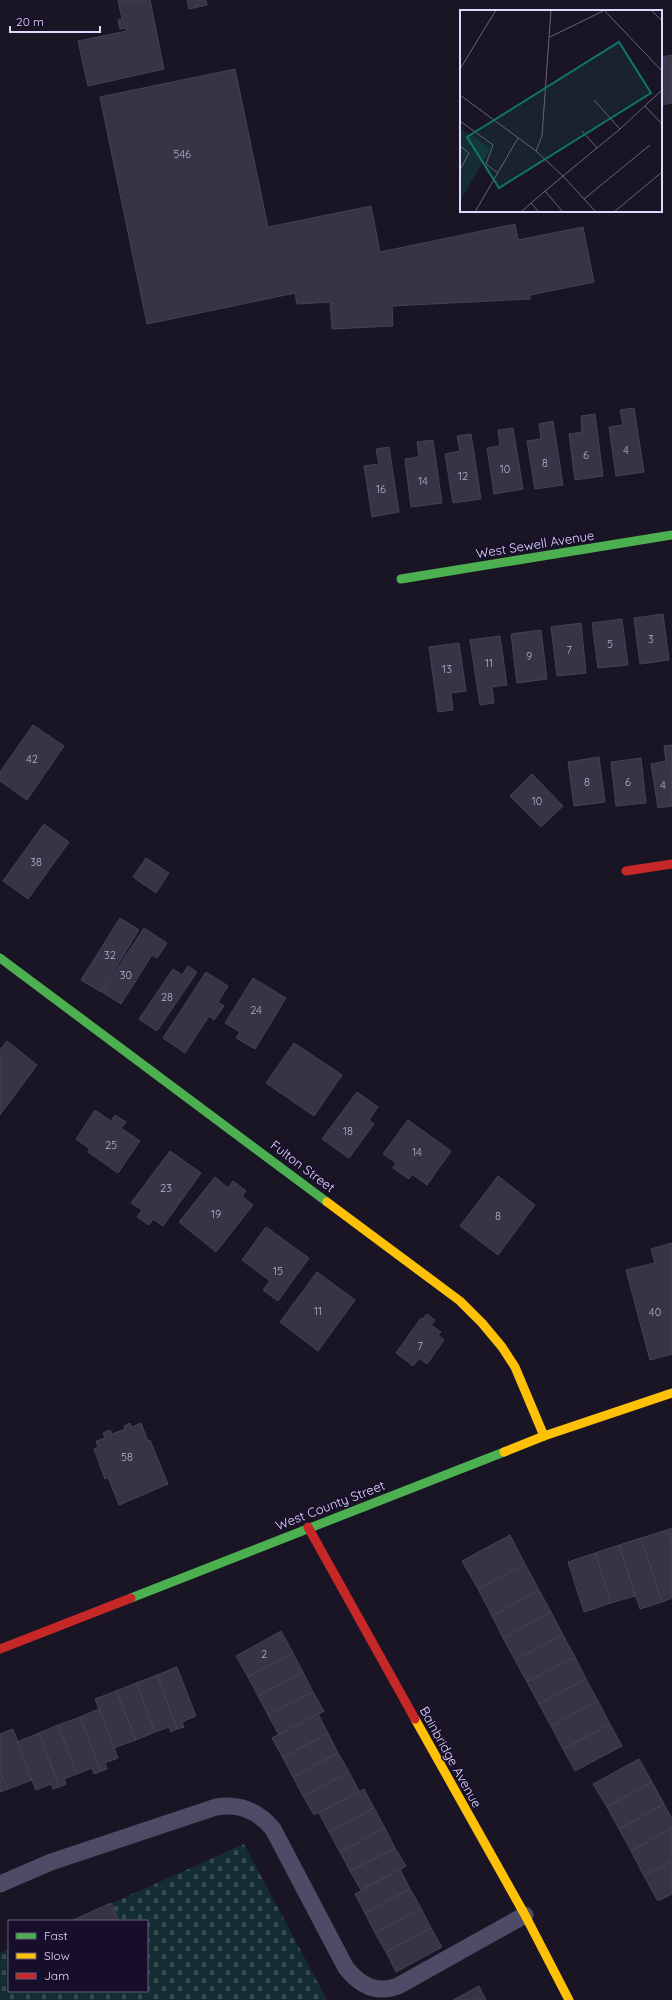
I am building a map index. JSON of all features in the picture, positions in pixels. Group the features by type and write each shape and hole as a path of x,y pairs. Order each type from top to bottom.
{"street":[{"name":"West Sewell Avenue","path":"401,579 672,535"},
{"path":"626,871 672,864"},
{"name":"Fulton Street","path":"0,958 460,1301 481,1321 503,1348 532,1405 544,1436"},
{"name":"West County Street","path":"0,1649 544,1436 672,1393"},
{"name":"Bainbridge Avenue","path":"308,1528 525,1915 569,2000"}],"lane":[{"path":"0,1884 51,1862 216,1807 228,1805 240,1806 250,1810 263,1819 272,1830 346,1968 360,1982 368,1987 378,1990 398,1986 525,1915"}],"green space":[{"path":"244,1844 327,2000 0,2000 0,1953 8,1949 8,1992 148,1992 148,1920 74,1920"}],"building":[{"path":"118,0 150,0 164,69 88,86 78,41 127,31 126,28 120,29 118,20 122,19"},
{"path":"187,0 206,0 207,5 189,9"},
{"path":"672,55 672,103 662,105 662,57"},
{"path":"235,69 268,227 371,206 380,252 515,224 518,240 583,227 594,282 530,295 530,299 392,306 393,326 332,329 330,302 297,304 295,293 147,324 100,97"},
{"path":"634,408 644,472 616,476 609,427 623,425 620,410"},
{"path":"595,414 603,476 575,480 569,434 582,432 581,416"},
{"path":"553,421 563,485 535,489 527,441 541,439 539,424"},
{"path":"513,428 523,489 494,494 487,448 500,446 498,430"},
{"path":"471,434 481,499 453,503 445,454 460,451 457,436"},
{"path":"433,440 442,503 411,507 405,459 419,457 417,442"},
{"path":"389,447 399,512 372,517 364,466 379,464 376,449"},
{"path":"663,614 669,660 640,664 634,618"},
{"path":"622,619 628,665 598,668 592,623"},
{"path":"581,623 586,673 557,676 551,627"},
{"path":"541,630 547,679 517,683 511,634"},
{"path":"500,636 507,685 492,687 494,703 480,705 470,640"},
{"path":"459,643 466,691 451,693 453,710 438,712 429,647"},
{"path":"33,725 64,746 27,800 0,781 0,772"},
{"path":"672,745 672,806 658,808 651,764 666,761 664,746"},
{"path":"599,757 605,802 574,806 568,762"},
{"path":"641,758 646,803 616,806 611,762"},
{"path":"532,774 563,806 541,827 510,796"},
{"path":"44,824 69,842 28,899 3,881"},
{"path":"146,858 169,873 156,893 133,877"},
{"path":"120,918 139,930 101,992 81,980"},
{"path":"144,928 167,943 157,958 152,955 121,1004 102,992"},
{"path":"188,966 197,972 157,1031 139,1019 173,969 182,975"},
{"path":"206,972 228,986 218,1002 224,1006 214,1020 209,1016 185,1053 163,1038"},
{"path":"253,978 286,998 255,1049 236,1038 240,1032 225,1023"},
{"path":"7,1041 37,1065 0,1115 0,1050"},
{"path":"294,1043 342,1075 314,1116 266,1083"},
{"path":"357,1092 378,1107 369,1120 374,1124 349,1158 322,1139"},
{"path":"95,1110 111,1121 115,1115 126,1122 121,1128 140,1141 118,1173 88,1152 90,1149 76,1139"},
{"path":"408,1120 451,1151 427,1185 412,1174 409,1179 393,1168 396,1163 383,1154"},
{"path":"170,1151 201,1173 163,1226 153,1219 149,1225 137,1217 142,1210 131,1203"},
{"path":"498,1176 535,1205 498,1255 460,1226"},
{"path":"215,1177 228,1188 233,1181 246,1191 242,1196 253,1205 216,1252 179,1222"},
{"path":"266,1227 309,1258 278,1301 263,1290 270,1281 242,1260"},
{"path":"672,1243 672,1354 650,1360 626,1270 655,1263 651,1249"},
{"path":"317,1272 355,1300 318,1351 280,1322"},
{"path":"427,1314 435,1320 431,1325 441,1332 438,1335 444,1340 427,1364 419,1358 413,1366 396,1353 421,1318 423,1319"},
{"path":"130,1423 132,1427 141,1423 148,1441 150,1440 168,1484 119,1505 108,1477 105,1479 94,1449 98,1447 96,1441 105,1438 103,1433 110,1430 112,1434 125,1429 124,1426"},
{"path":"672,1528 672,1546 667,1530"},
{"path":"667,1530 672,1546 672,1598 662,1602 641,1538"},
{"path":"510,1535 525,1564 478,1589 462,1561"},
{"path":"641,1538 662,1602 640,1609 619,1545"},
{"path":"619,1545 635,1596 611,1603 595,1553"},
{"path":"595,1553 611,1603 584,1612 568,1562"},
{"path":"525,1564 539,1590 492,1616 478,1589"},
{"path":"539,1590 551,1612 503,1638 492,1616"},
{"path":"551,1612 563,1635 515,1660 503,1638"},
{"path":"281,1631 293,1653 248,1677 236,1656"},
{"path":"563,1635 575,1657 527,1682 515,1660"},
{"path":"293,1653 303,1672 258,1696 248,1677"},
{"path":"575,1657 586,1679 539,1704 527,1682"},
{"path":"177,1667 196,1716 182,1722 184,1727 177,1729 157,1675"},
{"path":"303,1672 313,1692 268,1715 258,1696"},
{"path":"157,1675 177,1729 171,1732 169,1727 155,1732 136,1683"},
{"path":"586,1679 598,1701 551,1726 539,1704"},
{"path":"136,1683 155,1732 136,1740 116,1691"},
{"path":"116,1691 136,1740 114,1748 95,1699"},
{"path":"313,1692 324,1711 279,1735 268,1715"},
{"path":"598,1701 610,1724 563,1749 551,1726"},
{"path":"99,1709 118,1758 105,1763 107,1769 101,1771 80,1717"},
{"path":"318,1714 328,1733 283,1758 272,1738"},
{"path":"80,1717 101,1771 94,1774 92,1768 77,1774 58,1725"},
{"path":"610,1724 622,1746 575,1771 563,1749"},
{"path":"58,1725 77,1774 64,1779 66,1784 59,1787 39,1733"},
{"path":"13,1729 32,1780 8,1789 0,1770 0,1734"},
{"path":"39,1733 59,1787 53,1789 51,1784 36,1790 17,1742"},
{"path":"328,1733 338,1753 293,1777 283,1758"},
{"path":"338,1753 349,1772 303,1796 293,1777"},
{"path":"639,1759 652,1782 607,1807 593,1784"},
{"path":"0,1770 8,1789 0,1792"},
{"path":"349,1772 359,1791 314,1815 303,1796"},
{"path":"652,1782 664,1804 619,1829 607,1807"},
{"path":"364,1789 374,1808 329,1832 319,1813"},
{"path":"664,1804 672,1819 672,1828 631,1851 619,1829"},
{"path":"374,1808 385,1828 340,1852 329,1832"},
{"path":"385,1828 395,1848 350,1871 340,1852"},
{"path":"672,1828 672,1861 644,1876 631,1851"},
{"path":"395,1848 406,1866 361,1890 350,1871"},
{"path":"672,1861 672,1894 658,1901 644,1876"},
{"path":"400,1869 410,1889 365,1913 355,1894"},
{"path":"410,1889 421,1908 375,1933 365,1913"},
{"path":"111,1903 119,1920 73,1920"},
{"path":"421,1908 431,1928 386,1952 375,1933"},
{"path":"431,1928 442,1947 396,1972 386,1952"},
{"path":"479,1986 486,2000 453,2000"}],"traffic: fast":[{"path":"401,579 672,535"},
{"path":"0,958 327,1202"},
{"path":"131,1598 504,1452"}],"traffic: slow":[{"path":"327,1202 460,1301 482,1323 502,1347 515,1367 544,1436"},
{"path":"504,1452 544,1436 672,1393"},
{"path":"415,1719 525,1915 569,2000"}],"traffic: jam":[{"path":"626,871 672,864"},
{"path":"308,1527 415,1719"},
{"path":"0,1649 131,1598"}]}
